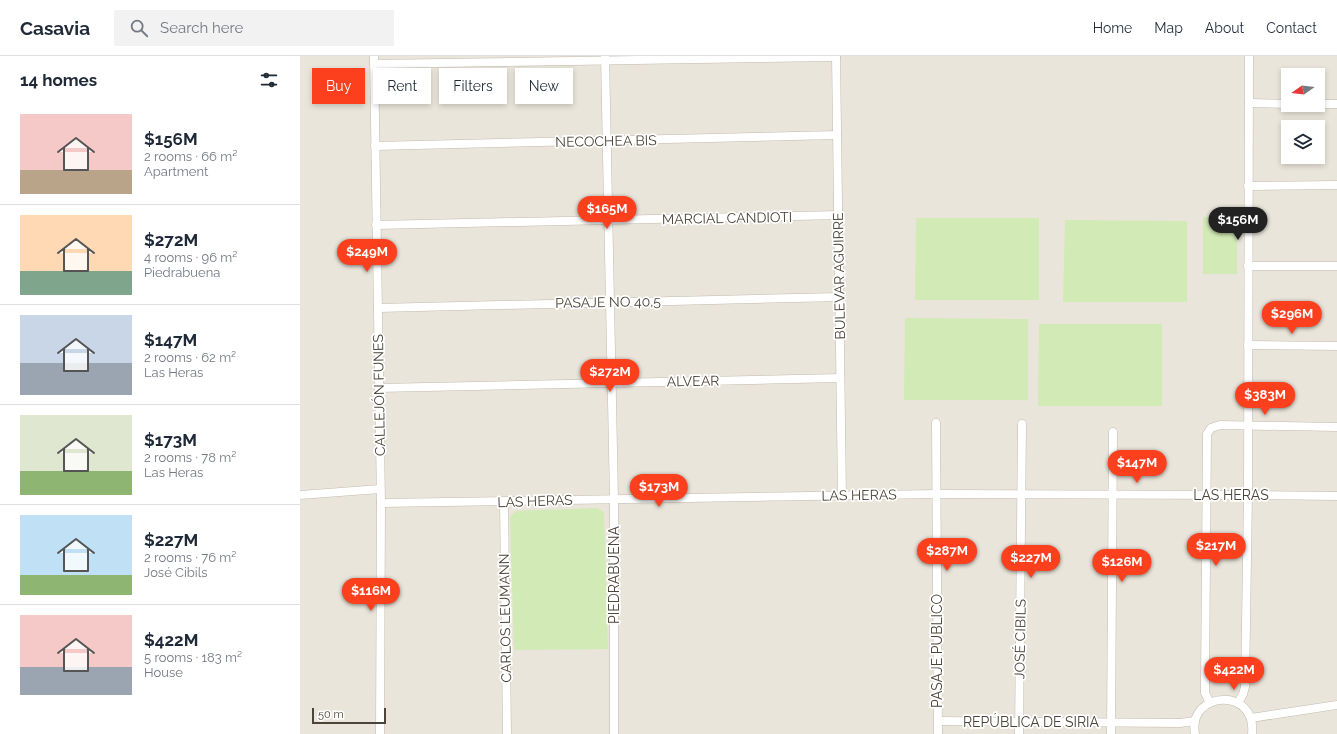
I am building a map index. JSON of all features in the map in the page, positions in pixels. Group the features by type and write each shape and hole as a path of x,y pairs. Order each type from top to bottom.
{"street":[{"path":"1238,703 1245,687 1248,495 1249,56"},
{"path":"374,60 836,57"},
{"name":"BULEVAR AGUIRRE","path":"836,57 842,496"},
{"name":"PIEDRABUENA","path":"605,58 614,499 614,734"},
{"name":"CALLEJÓN FUNES","path":"374,60 381,504 380,734"},
{"path":"1249,103 1281,104"},
{"path":"1325,104 1337,104"},
{"name":"NECOCHEA BIS","path":"375,146 837,135"},
{"path":"1248,186 1337,185"},
{"name":"MARCIAL CANDIOTI","path":"376,225 838,215"},
{"path":"1248,266 1337,266"},
{"name":"PASAJE NO 40,5","path":"378,308 839,297"},
{"path":"1248,345 1337,346"},
{"name":"ALVEAR","path":"379,388 840,378"},
{"name":"PASAJE PUBLICO","path":"936,423 938,734"},
{"name":"JOSÉ CIBILS","path":"1019,734 1022,424"},
{"path":"1210,703 1205,693 1204,686 1207,434 1211,428 1220,425 1337,427"},
{"path":"1111,734 1113,432"},
{"path":"300,495 380,489"},
{"name":"LAS HERAS","path":"381,504 936,494 1337,496"},
{"name":"CARLOS LEUMANN","path":"504,502 507,734"},
{"path":"1195,734 1196,721 1199,713 1210,703 1219,700 1229,700 1238,703 1248,712 1253,726 1252,734"},
{"path":"1251,718 1337,705"},
{"name":"REPÚBLICA DE SIRIA","path":"938,721 1180,723 1196,721"}],"shaded area":[{"path":"300,56 1337,56 1337,734 300,734"}],"green space":[{"path":"1203,217 1237,217 1237,274 1203,274"},
{"path":"916,218 1039,218 1039,300 915,300"},
{"path":"1065,220 1187,221 1187,302 1063,302"},
{"path":"905,318 1028,319 1028,400 904,400"},
{"path":"1039,324 1162,324 1162,406 1038,406"},
{"path":"597,508 604,512 608,649 514,650 510,517 516,511"}]}
